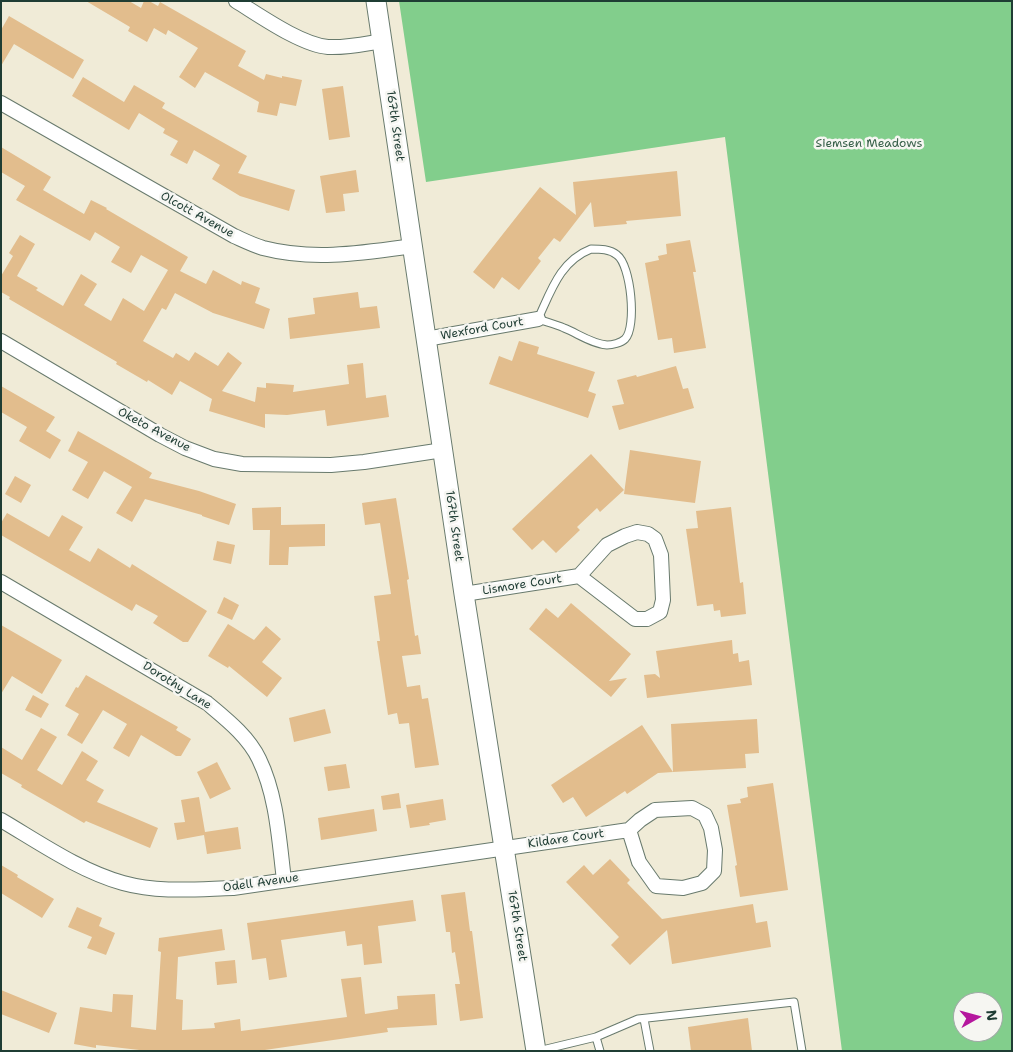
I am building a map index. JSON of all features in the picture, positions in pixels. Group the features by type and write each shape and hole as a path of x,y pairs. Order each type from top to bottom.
{"street":[{"path":"236,1 296,36 326,47 342,47 382,41"},
{"name":"167th Street","path":"376,1 464,594 537,1051"},
{"name":"Olcott Avenue","path":"1,103 234,236 261,247 288,253 318,256 347,255 412,246"},
{"name":"Wexford Court","path":"426,340 538,319"},
{"name":"Oketo Avenue","path":"1,342 160,435 185,448 214,459 242,464 331,465 443,450"},
{"name":"Lismore Court","path":"464,594 579,576 608,545 637,532 648,534 655,539 661,555 663,600 660,612 647,619 635,619 579,576"},
{"name":"Dorothy Lane","path":"1,582 207,703 228,720 246,739 259,758 268,782 277,823 284,880"},
{"path":"692,808 705,815 711,828 715,850 714,871 702,883 683,888 656,886 639,862 629,830 655,810 692,808"},
{"name":"Odell Avenue","path":"1,820 77,864 102,876 124,884 172,890 233,888 504,848"},
{"name":"Kildare Court","path":"504,848 629,830"}],"lane":[{"name":"Wexford Court","path":"591,249 601,249 618,255 624,262 630,284 631,303 628,333 625,339 607,345 538,319 557,278 574,258 591,249"},
{"path":"537,1051 596,1037 638,1019 794,1002 802,1051"},
{"path":"644,1019 650,1051"},
{"path":"596,1037 600,1051"}],"green space":[{"name":"Siemsen Meadows","path":"399,1 1012,1 1012,1051 842,1051 725,137 426,182"}],"building":[{"path":"86,1 129,1 141,8 144,1 149,1 158,6 160,2 246,51 238,66 264,80 266,74 302,80 296,106 280,103 277,116 257,112 259,102 205,72 195,88 179,77 198,48 168,30 166,35 154,28 147,42 128,31 130,27"},
{"path":"9,16 84,60 73,79 14,44 1,66 1,30"},
{"path":"83,77 124,102 134,85 165,103 162,108 247,156 238,173 295,190 289,211 240,196 212,179 220,165 194,150 187,164 170,155 178,141 163,133 165,129 139,113 129,130 72,96"},
{"path":"343,86 350,137 329,140 322,89"},
{"path":"1,147 51,177 43,190 84,214 91,200 107,208 188,257 180,271 206,284 213,270 241,285 242,281 260,288 255,303 270,309 264,329 213,313 175,293 166,310 162,308 143,341 173,358 176,353 189,361 195,352 218,366 228,352 242,363 222,391 255,402 257,387 266,388 266,383 294,385 293,392 349,384 347,365 363,363 366,398 386,395 389,417 327,426 325,410 287,415 265,414 265,428 209,411 212,399 180,381 172,395 116,364 117,362 9,299 10,297 1,292 1,276 13,256 9,253 20,235 35,244 17,276 63,306 81,274 97,284 84,305 111,321 123,298 144,311 168,270 141,255 131,273 111,262 120,247 95,232 90,241 16,200 25,186 1,172"},
{"path":"356,170 359,192 343,194 345,211 326,213 320,176"},
{"path":"677,171 681,216 626,221 627,224 594,227 591,202 560,242 554,238 538,258 541,261 519,290 502,277 494,289 473,272 540,187 576,215 573,182"},
{"path":"690,240 696,272 693,272 706,348 674,353 672,338 658,340 645,263 659,260 658,256 667,254 666,244"},
{"path":"358,292 360,308 377,306 380,328 290,339 288,318 315,314 313,298"},
{"path":"519,341 539,347 537,354 595,372 588,391 596,394 588,418 489,384 499,356 512,361"},
{"path":"676,366 683,389 688,388 694,408 619,430 612,406 624,404 617,380 636,375 637,377"},
{"path":"1,386 55,417 46,431 61,440 50,459 19,441 27,427 1,412"},
{"path":"78,431 152,473 149,478 199,491 236,504 229,525 202,515 145,499 132,522 116,513 132,487 104,471 88,499 72,490 88,462 68,451"},
{"path":"630,450 701,461 695,503 624,494"},
{"path":"591,454 624,490 600,512 597,508 577,527 580,530 556,553 543,540 532,550 512,529"},
{"path":"15,476 31,485 21,503 5,494"},
{"path":"396,498 409,579 407,580 415,636 418,635 421,654 402,656 407,687 420,685 422,699 428,698 439,765 415,768 409,723 399,724 397,713 388,715 377,641 380,641 374,596 391,594 380,523 365,525 362,503"},
{"path":"281,507 281,525 325,524 325,546 289,547 288,565 269,565 270,530 253,530 252,508"},
{"path":"731,507 740,583 743,582 746,614 721,617 720,610 714,611 713,604 697,606 686,529 698,528 696,511"},
{"path":"7,513 49,537 62,515 83,527 69,550 90,562 98,548 130,568 132,564 207,611 188,642 183,642 153,623 158,616 136,604 132,611 1,535 1,523"},
{"path":"217,541 235,545 231,564 213,560"},
{"path":"224,597 239,605 232,620 217,613"},
{"path":"571,603 631,654 609,681 627,678 611,697 529,629 546,608 558,618"},
{"path":"228,624 254,640 266,626 281,639 262,662 282,678 267,697 229,666 228,668 208,656"},
{"path":"1,625 62,660 42,694 12,676 1,694"},
{"path":"732,640 733,654 738,653 739,662 749,660 752,685 647,698 644,675 655,674 660,678 656,651"},
{"path":"86,675 178,727 176,730 191,739 181,756 176,756 141,735 129,757 113,748 127,724 103,710 82,744 67,735 79,714 65,706 76,687 78,688"},
{"path":"33,695 49,704 41,718 25,710"},
{"path":"325,709 331,733 294,742 289,718"},
{"path":"757,719 759,753 745,754 746,768 673,772 671,724"},
{"path":"642,725 673,772 658,773 627,794 625,791 586,817 573,797 563,803 551,785"},
{"path":"41,728 57,737 37,770 62,785 82,751 98,761 86,780 104,790 97,802 158,828 150,848 86,821 84,823 21,787 22,785 1,773 1,747 22,760"},
{"path":"217,762 231,789 210,799 197,772"},
{"path":"346,764 350,788 328,791 324,767"},
{"path":"773,783 788,890 740,897 735,866 737,865 727,805 741,803 740,799 748,797 747,787"},
{"path":"399,793 401,808 383,810 381,796"},
{"path":"199,797 205,832 238,827 241,849 207,854 204,835 177,840 174,823 185,822 181,800"},
{"path":"443,799 446,820 410,828 406,805"},
{"path":"374,809 377,831 321,840 318,818"},
{"path":"610,859 630,880 627,883 662,919 753,904 756,923 767,921 771,947 672,964 667,930 630,965 611,945 619,937 566,882 584,865 593,875"},
{"path":"1,865 54,899 42,918 1,893"},
{"path":"465,892 483,1018 460,1021 455,984 460,984 455,952 452,953 450,932 446,932 441,895"},
{"path":"413,900 416,921 378,926 382,963 364,965 362,944 347,946 345,931 281,940 287,977 269,980 266,958 252,960 247,923"},
{"path":"77,907 102,918 99,926 115,933 106,955 87,948 92,937 68,927"},
{"path":"222,929 225,950 178,957 176,999 183,1000 182,1030 215,1028 214,1023 240,1019 241,1031 347,1017 341,979 361,977 365,1014 398,1009 397,996 435,994 437,1025 387,1028 388,1032 258,1051 148,1051 96,1045 96,1048 74,1044 80,1007 112,1012 113,994 133,995 131,1027 156,1030 161,952 158,951 159,938"},
{"path":"235,960 237,983 217,985 215,962"},
{"path":"1,990 57,1013 49,1033 1,1014"},
{"path":"748,1018 752,1051 691,1051 688,1027"}]}
